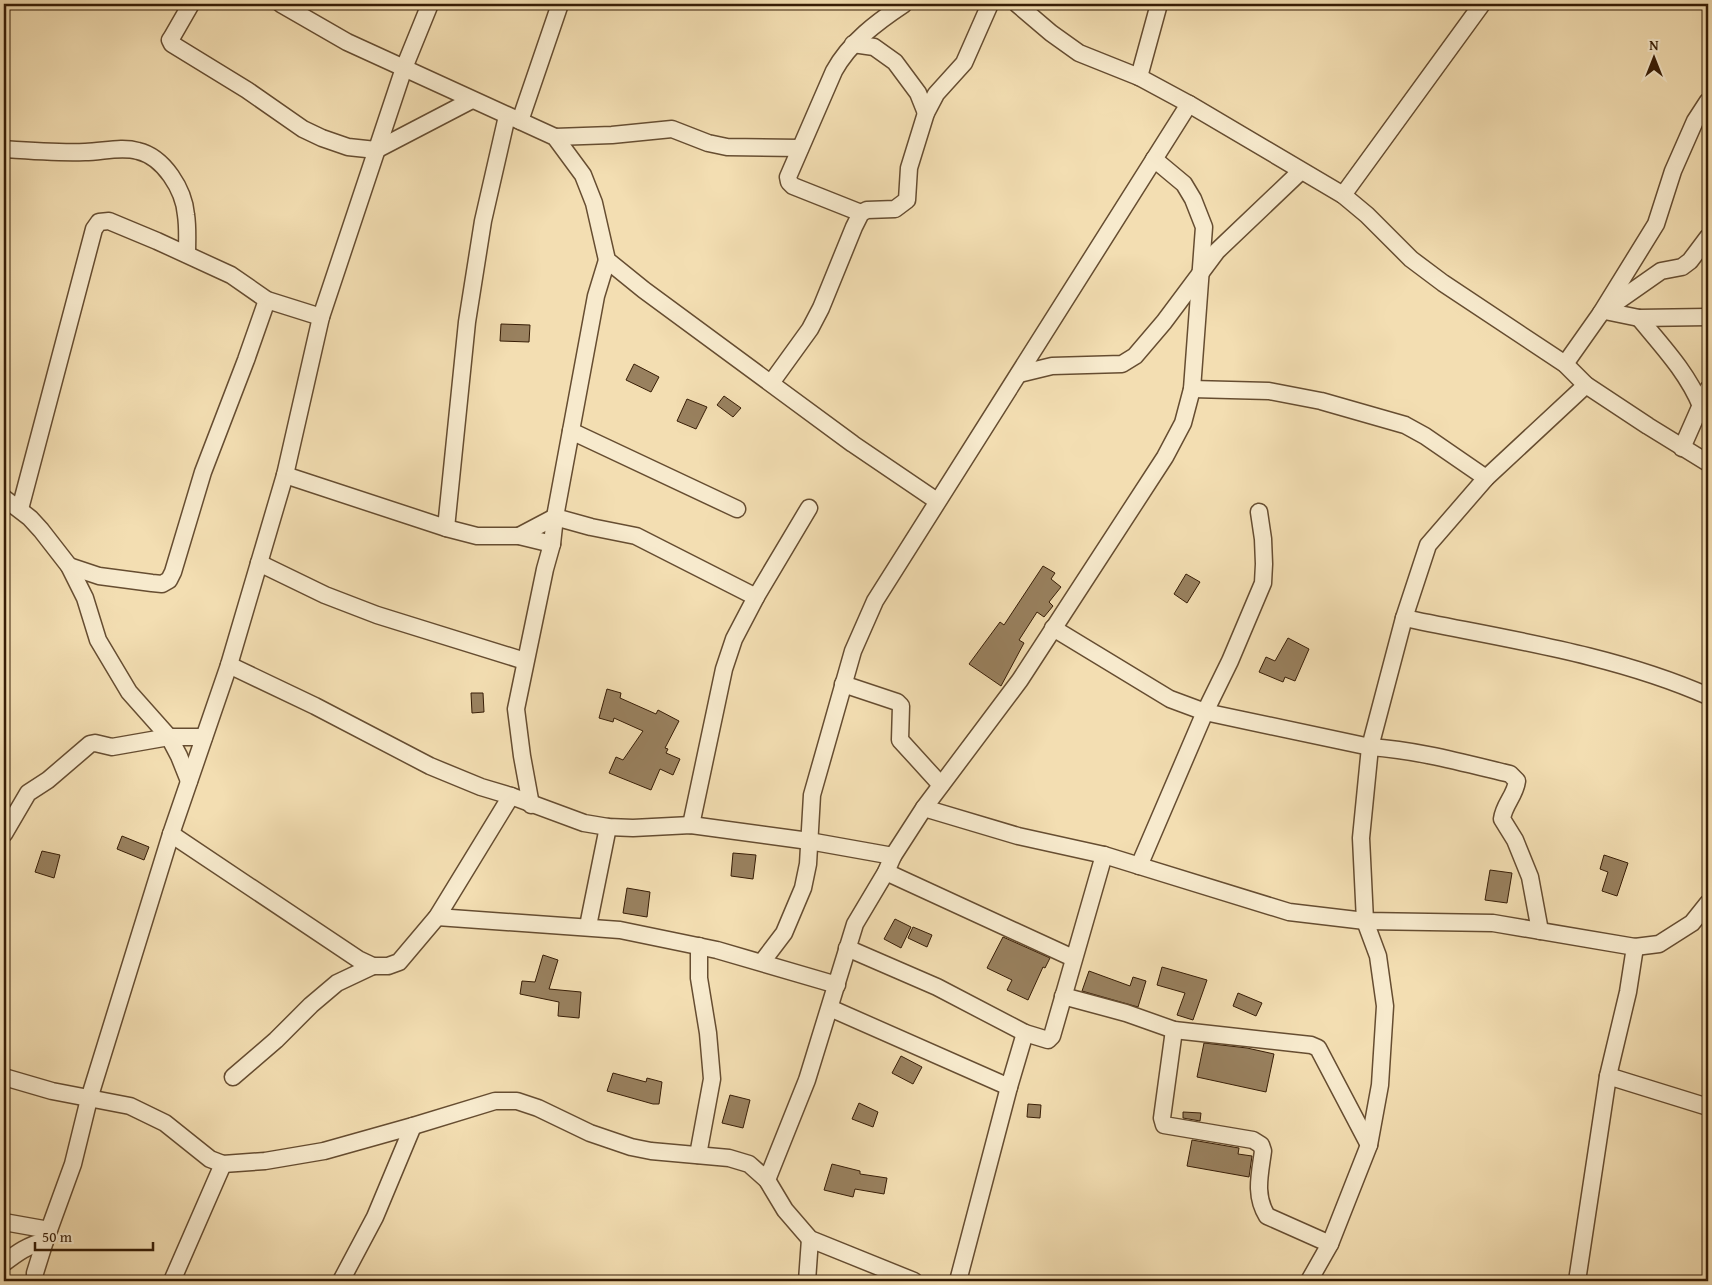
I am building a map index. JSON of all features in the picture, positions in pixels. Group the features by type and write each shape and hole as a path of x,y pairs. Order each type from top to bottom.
{"street":[{"path":"191,4 170,40 172,44 247,90 303,129 348,147 376,150 472,100"},
{"path":"281,4 347,42 555,137 612,135 672,129 708,143 727,147 800,148"},
{"path":"35,1281 35,1273 73,1164 89,1100 171,834 229,665 285,475 321,317 404,68 430,4"},
{"path":"446,528 467,322 482,221 514,119 560,4"},
{"path":"861,214 793,186 788,182 788,177 842,56 881,20 904,4"},
{"path":"771,383 810,329 822,308 854,226 861,214 867,210 895,209 907,200 910,168 926,113 936,94 964,63 990,4"},
{"path":"1017,4 1051,33 1079,53 1139,77 1189,104 1343,195 1367,215 1411,259 1471,302 1565,364 1586,386 1708,463"},
{"path":"1139,77 1159,4"},
{"path":"1343,195 1482,4"},
{"path":"853,44 874,47 895,62 918,93 926,113"},
{"path":"1565,364 1603,312 1656,224 1673,171 1695,121 1708,101"},
{"path":"762,962 784,934 802,888 808,864 812,795 853,651 875,601 937,500 1019,374 1189,104"},
{"path":"531,805 516,709 545,569 552,544 555,517 596,296 607,260 594,202 583,175 555,137"},
{"path":"4,149 59,153 109,149 138,151 158,160 182,196 186,214 187,254"},
{"path":"767,1180 807,1080 855,924 886,872 893,856 924,808 1020,680 1165,457 1183,423 1192,389 1204,227 1193,199 1184,184 1154,159"},
{"path":"1019,374 1052,366 1122,364 1135,356 1217,251 1301,171"},
{"path":"20,509 94,229 100,222 109,221 231,274 267,300 321,317"},
{"path":"1603,312 1661,271 1682,267 1690,261 1708,237"},
{"path":"607,260 652,296 853,444 937,500"},
{"path":"69,566 99,576 162,584 169,580 202,472 246,360 267,300"},
{"path":"1603,312 1639,318 1708,317"},
{"path":"1639,318 1683,372 1694,389 1701,406"},
{"path":"1041,339 1052,366"},
{"path":"1309,1281 1330,1244 1369,1145 1380,1085 1385,1006 1378,956 1365,922 1361,838 1370,747 1404,618 1428,545 1486,478 1586,386"},
{"path":"1192,389 1269,391 1321,401 1405,425 1425,436 1486,478"},
{"path":"1682,448 1708,389"},
{"path":"571,431 737,509"},
{"path":"285,475 446,528 477,536 519,536 552,544"},
{"path":"4,498 20,509 41,530 69,566 85,598 98,640 120,678 168,738 179,756 188,781"},
{"path":"691,825 724,669 734,639 756,597 809,508"},
{"path":"1139,866 1263,583 1264,539 1259,512"},
{"path":"519,536 555,517 591,527 636,536 756,597"},
{"path":"259,563 325,595 377,615 525,661"},
{"path":"85,598 99,576"},
{"path":"1404,618 1563,650 1679,684 1708,696"},
{"path":"1054,628 1170,699 1205,712 1370,747 1387,748 1441,758 1510,774 1517,781 1516,790 1507,804 1502,819 1515,840 1530,877 1540,931"},
{"path":"229,665 315,706 430,766 481,787 584,823 632,828 691,825 809,841 893,856"},
{"path":"843,684 897,702 901,706 900,740 941,785"},
{"path":"4,834 28,793 48,780 90,744 95,743 112,747 168,738 204,737"},
{"path":"233,1077 276,1040 337,982 373,966 388,966 399,962 437,916 511,796"},
{"path":"924,808 1018,836 1104,855 1289,912 1365,922 1493,923 1635,947 1659,944 1692,923 1708,903"},
{"path":"588,926 608,827"},
{"path":"171,834 358,959 373,966"},
{"path":"847,948 937,987 1025,1034 1046,1041 1050,1040 1104,855"},
{"path":"886,872 1074,958"},
{"path":"437,916 588,926 620,930 699,946 762,962 836,985"},
{"path":"698,1154 712,1079 708,1033 699,978 699,946"},
{"path":"1577,1281 1608,1076 1628,992 1635,947"},
{"path":"1063,996 1126,1013 1174,1030 1318,1048 1326,1067 1347,1100 1369,1145"},
{"path":"830,1008 1009,1087"},
{"path":"1174,1030 1162,1118 1164,1125 1252,1140 1261,1145 1264,1151 1258,1192 1262,1208 1267,1216 1330,1244"},
{"path":"958,1281 1009,1087 1025,1034"},
{"path":"1608,1076 1708,1107"},
{"path":"4,1077 89,1100 130,1106 165,1123 210,1159 222,1164 265,1161 324,1151 495,1101 517,1101 538,1108 590,1133 631,1147 651,1151 729,1158 749,1164 767,1180 785,1210 810,1239 914,1281"},
{"path":"341,1281 375,1217 413,1126"},
{"path":"172,1281 222,1164"},
{"path":"4,1222 47,1236"},
{"path":"4,1263 22,1249 47,1236"},
{"path":"807,1281 810,1239"}],"building":[{"path":"501,324 530,325 529,342 500,341"},
{"path":"634,364 659,377 651,392 626,380"},
{"path":"724,396 741,408 733,417 717,405"},
{"path":"687,399 707,407 696,429 677,421"},
{"path":"1043,566 1055,573 1051,579 1061,587 1049,602 1053,606 1044,617 1037,612 1019,640 1024,643 1001,686 969,664 1000,622 1004,625"},
{"path":"1186,574 1200,582 1187,603 1174,594"},
{"path":"1288,638 1309,649 1295,681 1285,677 1283,682 1259,672 1266,657 1275,661"},
{"path":"607,689 621,693 620,698 656,714 658,710 679,721 665,748 668,749 666,753 680,759 673,775 660,769 651,790 609,773 616,757 623,760 643,731 614,718 613,722 599,718"},
{"path":"471,693 483,693 484,712 472,713"},
{"path":"122,836 149,847 144,860 117,849"},
{"path":"42,851 60,855 54,878 35,872"},
{"path":"733,853 756,855 753,879 731,876"},
{"path":"1604,855 1628,863 1617,896 1602,891 1608,872 1600,869"},
{"path":"1490,870 1512,873 1507,903 1485,900"},
{"path":"627,888 650,892 647,917 623,913"},
{"path":"895,919 911,927 901,948 884,939"},
{"path":"913,927 932,935 927,947 908,938"},
{"path":"1003,937 1050,958 1045,968 1043,967 1028,1000 1007,990 1012,980 987,968"},
{"path":"543,955 558,960 549,989 581,992 579,1018 558,1016 559,1002 520,994 522,981 535,982"},
{"path":"1162,967 1207,980 1193,1020 1177,1015 1185,993 1157,985"},
{"path":"1089,971 1130,986 1133,977 1146,981 1138,1007 1082,991"},
{"path":"1238,993 1262,1003 1256,1016 1233,1006"},
{"path":"1204,1043 1247,1048 1274,1054 1266,1092 1197,1077"},
{"path":"901,1056 922,1067 913,1084 892,1073"},
{"path":"613,1073 646,1082 647,1078 662,1082 659,1104 607,1091"},
{"path":"730,1095 750,1100 743,1128 722,1123"},
{"path":"859,1103 878,1112 873,1127 852,1119"},
{"path":"1028,1104 1041,1105 1040,1118 1027,1117"},
{"path":"1183,1112 1201,1113 1200,1121 1183,1118"},
{"path":"1192,1140 1239,1148 1238,1154 1252,1156 1249,1177 1187,1166"},
{"path":"832,1164 860,1171 860,1174 887,1178 884,1194 855,1189 853,1197 824,1190"}]}
